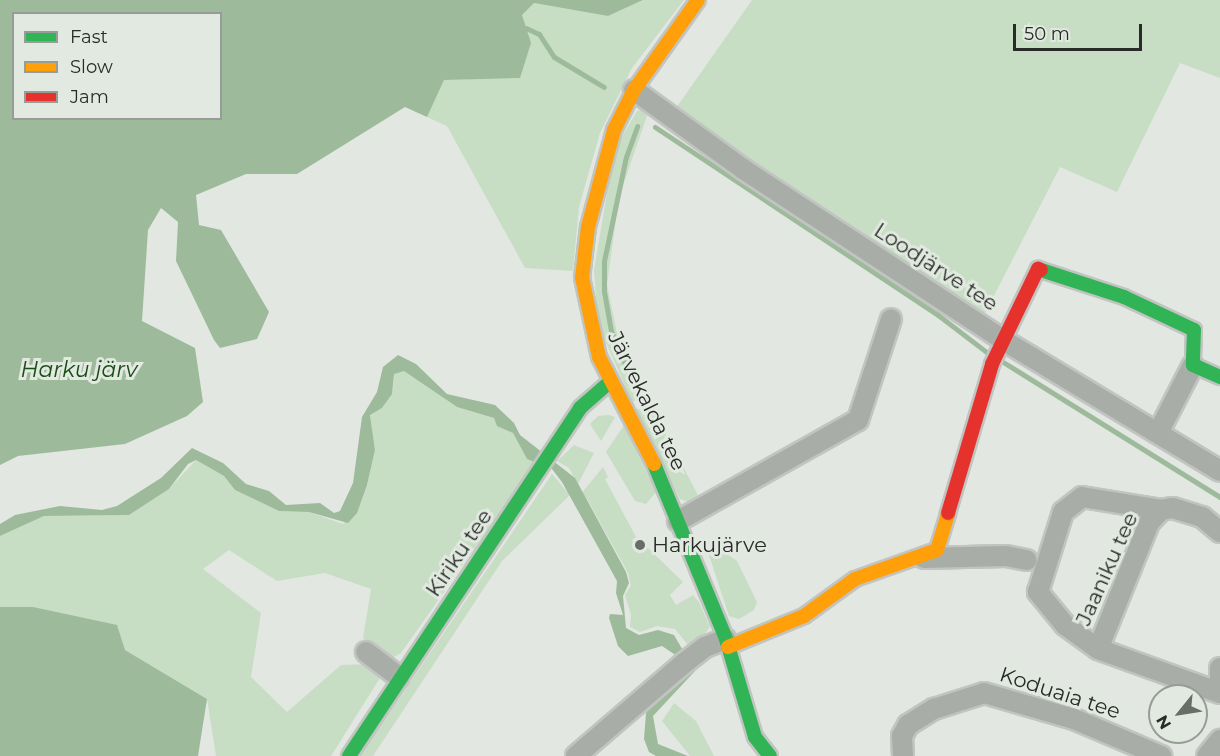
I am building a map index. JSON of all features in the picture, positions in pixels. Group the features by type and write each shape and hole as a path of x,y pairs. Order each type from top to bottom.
{"street":[{"name":"Järvekalda tee","path":"698,0 634,90 615,130 600,174 588,227 582,278 591,332 611,381 678,521 727,643 755,737 770,756"},
{"name":"Loodjärve tee","path":"634,90 743,169 1002,344 1220,471"},
{"path":"576,756 705,647 727,643 804,616 855,579 924,558 937,550 992,364 1038,269 1124,297 1194,330 1193,365 1158,433"},
{"path":"678,521 858,420 891,319"},
{"path":"1193,365 1220,377"},
{"name":"Kiriku tee","path":"349,756 399,677 542,469 580,408 611,381"},
{"name":"Jaaniku tee","path":"1220,532 1202,517 1172,508 1161,510 1082,498 1063,512 1038,592 1065,625 1098,650 1220,693"},
{"name":"Jaaniku tee","path":"1098,650 1149,523 1161,510"},
{"path":"924,558 1006,556 1027,560"},
{"path":"366,652 399,677"},
{"path":"1220,668 1220,687"},
{"name":"Koduaia tee","path":"903,756 902,736 908,725 934,709 984,693 1074,719 1161,756"},
{"path":"1207,756 1220,740"}],"shaded area":[{"path":"643,0 684,0 632,68 600,133 579,207 573,271 525,268 447,126 427,117 443,80 520,77 522,15 534,3 608,16"},
{"path":"752,0 1220,0 1220,78 1180,63 1117,192 1060,167 983,317 676,108"},
{"path":"642,110 648,113 619,197 607,285 618,338 646,395 632,402 598,324 594,270 610,175 620,140 637,111"},
{"path":"404,371 457,407 494,418 513,433 527,459 537,461 401,653 387,661 363,638 371,589 325,573 277,581 229,550 203,569 261,613 251,677 287,712 341,665 369,664 382,675 331,756 216,756 207,699 125,650 33,607 0,607 0,536 44,516 129,515 169,489 196,460 224,476 235,490 279,511 309,512 343,524 367,485 375,450 370,415 382,408 393,390 394,373"},
{"path":"649,404 700,499 691,503 680,499 636,410"},
{"path":"598,416 615,417 601,441 590,424"},
{"path":"624,425 656,492 646,504 635,501 606,452"},
{"path":"574,445 594,453 578,484 569,468 557,461"},
{"path":"603,467 608,477 605,479 636,537 632,540 639,553 648,548 683,582 670,595 676,605 693,595 699,602 710,627 692,650 675,629 657,626 640,632 630,627 631,615 625,595 631,585 628,573 587,499 580,495"},
{"path":"552,474 570,495 502,561 373,756 360,756"},
{"path":"707,549 721,550 737,561 757,602 754,610 739,619 729,616"},
{"path":"674,703 696,721 714,756 690,756 662,721"}],"water":[{"name":"Harku järv","path":"0,0 643,0 608,16 534,3 522,15 531,43 520,78 444,80 427,117 405,107 297,174 246,174 196,195 199,225 221,230 269,312 257,339 220,348 214,340 176,261 178,222 161,208 148,230 142,321 195,348 203,402 187,416 125,444 18,456 0,465"},
{"path":"398,355 416,364 447,394 495,405 514,423 520,435 575,478 626,572 629,583 623,596 626,628 639,635 658,630 674,635 695,671 653,716 658,744 688,756 656,756 649,752 644,739 646,713 680,658 662,646 628,656 618,646 609,618 610,614 623,615 616,593 617,581 562,482 552,469 527,459 513,433 497,426 494,418 457,407 404,371 394,374 392,394 382,408 370,415 375,450 367,485 357,513 348,523 309,512 279,511 235,490 224,476 196,460 188,464 169,489 129,515 44,516 0,536 0,524 15,515 60,506 102,510 117,506 161,478 192,448 223,463 246,484 269,491 286,505 320,503 334,513 340,511 353,483 362,417 377,392 383,367"},
{"path":"0,607 33,607 117,625 125,650 207,699 198,756 0,756"}],"waterway":[{"path":"526,28 539,34 554,57 604,87"},
{"path":"630,376 611,331 604,292 604,261 626,157 637,126"},
{"path":"655,127 938,315 989,354"},
{"path":"1003,362 1220,497"}],"traffic: fast":[{"path":"1041,270 1124,297 1194,330 1193,365 1220,377"},
{"path":"349,756 580,408 611,381"},
{"path":"654,464 726,639 755,737 770,756"}],"traffic: slow":[{"path":"654,464 599,357 582,278 588,227 614,130 634,90 698,0"},
{"path":"728,647 804,616 855,579 937,550 948,513"}],"traffic: jam":[{"path":"948,513 992,364 1038,269 1041,270"}],"place":[{"name":"Harkujärve","path":"640,545"}]}
